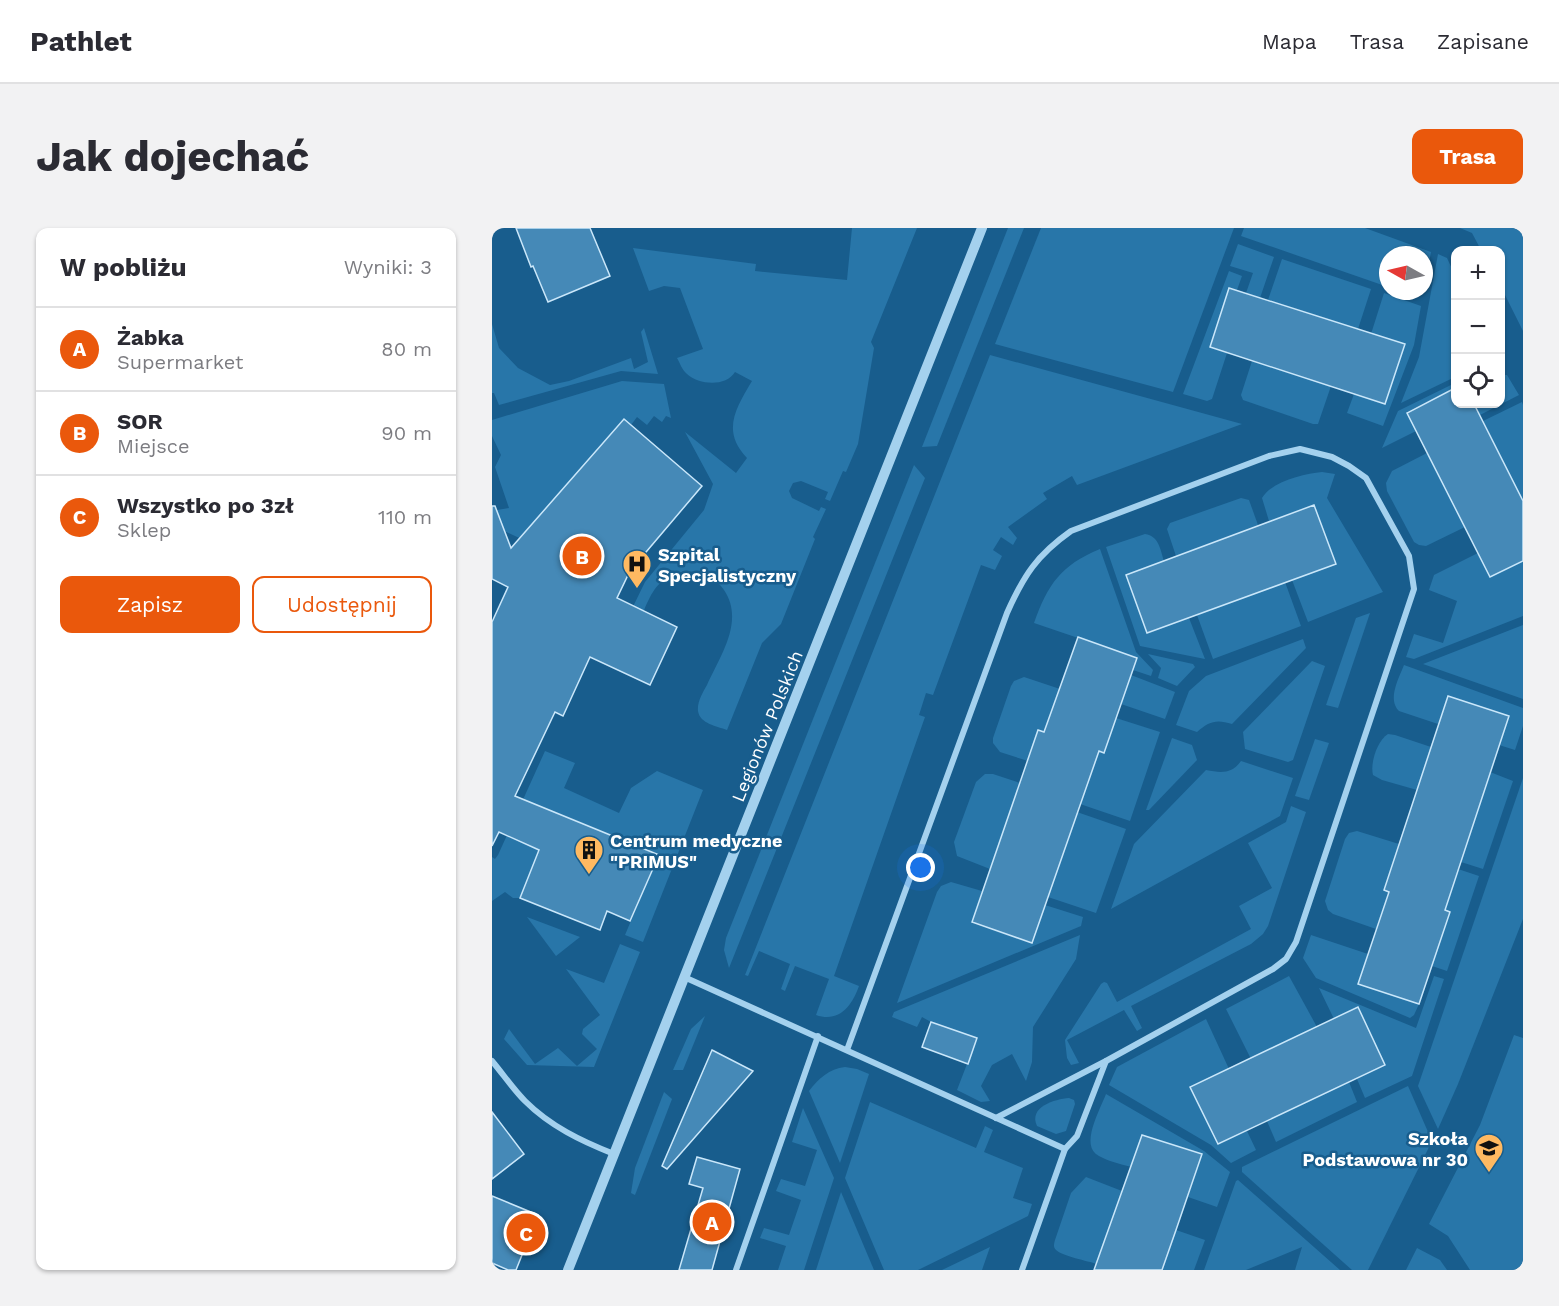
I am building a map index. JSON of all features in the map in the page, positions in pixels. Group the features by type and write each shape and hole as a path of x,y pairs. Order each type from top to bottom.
{"street":[{"name":"Legionów Polskich","path":"568,1270 982,228"},
{"path":"847,1050 1007,613 1019,587 1035,562 1052,544 1071,531 1269,456 1300,449 1332,457 1366,478 1374,490 1409,556 1414,589 1296,942 1286,959 1273,969 1106,1061 996,1118"},
{"path":"684,977 1065,1149"},
{"path":"736,1270 818,1036"},
{"path":"492,1061 524,1100 546,1120 579,1140 614,1154"},
{"path":"1022,1270 1065,1149 1077,1136 1106,1061"}],"shaded area":[{"path":"852,228 917,228 871,342 874,348 858,444 846,472 843,471 830,501 825,499 828,492 801,481 793,483 789,491 792,498 819,511 821,507 826,509 813,537 815,539 781,624 762,643 727,730 705,722 698,711 698,704 724,650 731,626 730,602 719,584 709,576 698,572 675,574 658,585 638,624 627,619 645,582 704,510 713,484 685,432 736,473 747,458 735,438 734,420 752,381 735,372 725,380 712,383 692,378 685,372 677,358 703,349 680,288 664,286 649,291 633,248 756,264 755,271 847,280"},
{"path":"1008,228 1024,228 937,446 922,447"},
{"path":"1041,228 1234,228 1173,392 995,344"},
{"path":"1244,228 1365,228 1414,246 1379,246 1379,284 1241,236"},
{"path":"1460,228 1523,228 1523,331 1505,295 1505,246 1479,246 1472,233"},
{"path":"1238,244 1274,257 1260,298 1246,293 1253,273 1230,266"},
{"path":"1438,254 1447,258 1451,266 1451,379 1401,403 1419,357 1430,300 1433,300 1433,281"},
{"path":"1282,259 1371,289 1358,329 1268,300"},
{"path":"1229,271 1242,276 1237,290 1229,288 1210,347 1227,353 1212,399 1207,401 1183,394"},
{"path":"1382,300 1404,300 1421,306 1414,345 1383,426 1347,413 1354,394 1385,404 1404,345 1371,334"},
{"path":"492,324 499,348 518,368 550,385 569,381 631,358 634,369 648,362 641,332 644,328 658,374 621,371 499,405 492,393"},
{"path":"990,355 1242,424 1077,485 1072,476 1043,493 1047,499 1008,527 1017,538 1013,545 1001,537 993,550 1002,556 995,570 981,565 933,695 926,693 919,715 925,717 834,976 859,986 853,1000 844,1011 831,1017 816,1015 829,979 795,966 785,991 781,989 790,964 759,951 748,976 745,975"},
{"path":"1252,361 1331,386 1318,424 1243,400 1241,395"},
{"path":"1505,375 1507,375 1519,395 1505,402"},
{"path":"622,381 664,384 671,418 666,416 662,422 654,416 647,425 637,417 631,425 624,419 541,514 528,542 500,529 492,518 497,510 509,508 495,467 501,455 492,436 492,420"},
{"path":"1451,385 1451,390 1407,412 1416,431 1382,448 1398,411"},
{"path":"1522,402 1523,405 1523,501 1483,421"},
{"path":"1476,408 1494,408 1480,415"},
{"path":"1427,453 1465,527 1426,546 1414,542 1387,491 1386,483 1392,471"},
{"path":"914,465 925,478 729,968 724,950 726,938"},
{"path":"1322,472 1335,474 1327,498 1383,592 1308,622 1292,580 1336,563 1314,505 1269,521 1262,498 1273,487 1281,483"},
{"path":"1241,498 1249,500 1258,525 1176,556 1167,529 1170,523"},
{"path":"1145,534 1156,540 1164,561 1126,575 1147,633 1189,618 1205,659 1140,646 1106,547"},
{"path":"1100,549 1136,652 1153,670 1151,676 1133,670 1137,658 1034,623 1045,597 1058,577 1075,562"},
{"path":"1478,553 1490,577 1523,561 1523,616 1414,659 1406,657 1414,634 1443,643 1457,601 1429,590 1434,575"},
{"path":"1285,582 1301,626 1213,659 1197,615"},
{"path":"1370,613 1338,708 1326,705 1356,618"},
{"path":"1523,625 1523,699 1423,664"},
{"path":"1303,639 1306,648 1232,724 1213,722 1197,732 1176,725 1189,691 1206,676"},
{"path":"1148,654 1193,664 1195,667 1177,686 1158,678 1161,668"},
{"path":"1312,661 1325,666 1293,760 1288,762 1245,749 1243,732"},
{"path":"1404,665 1523,708 1523,726 1515,750 1499,745 1508,716 1448,696 1438,724 1399,711 1394,695"},
{"path":"1131,675 1175,692 1165,719 1121,704"},
{"path":"1024,677 1060,689 1044,732 1028,761 1000,752 993,743 1011,686 1014,681"},
{"path":"1116,718 1160,732 1130,821 1080,804 1099,751 1104,753"},
{"path":"1388,734 1431,747 1417,790 1382,780 1373,775 1375,753"},
{"path":"1172,738 1192,745 1197,760 1149,810 1146,810"},
{"path":"1315,739 1329,743 1309,800 1295,796"},
{"path":"545,751 575,763 564,788 619,813 631,788 657,771 703,790 643,942 625,935 659,854 555,812 520,898 513,898 505,892 492,901 492,857 495,859 498,855"},
{"path":"1241,761 1293,778 1280,816 1111,909 1134,844 1206,770 1226,772"},
{"path":"1490,772 1513,781 1483,869 1461,862"},
{"path":"985,774 993,774 1020,783 990,869 957,856 954,842 976,782"},
{"path":"1523,778 1523,919 1438,1129 1418,1086"},
{"path":"1291,806 1306,812 1268,926 1263,934 1251,944 1131,1006 1142,1028 1137,1031 1124,1010 1067,1040 1079,1063 1071,1065 1067,1058 1065,1040 1101,984 1107,983 1117,1002 1251,929 1239,906 1272,888 1248,843 1286,822"},
{"path":"1077,812 1126,829 1096,913 1048,897"},
{"path":"1357,831 1399,844 1384,890 1389,892 1376,929 1333,914 1328,910 1325,901 1345,839 1349,833"},
{"path":"1458,869 1479,876 1447,971 1432,966 1449,912 1445,910"},
{"path":"951,882 982,891 972,923 1031,943 1045,905 1083,917 1081,926 897,1003 937,892 941,886"},
{"path":"527,917 580,937 556,956"},
{"path":"1080,935 1076,959 1033,1027 1032,1062 1026,1081 1012,1054 992,1065 981,1086 990,1101 981,1102 957,1090 977,1038 922,1017 917,1027 892,1017 894,1012"},
{"path":"1311,935 1368,954 1358,984 1419,1004 1414,1015 1410,1018 1316,978 1303,958"},
{"path":"620,944 640,952 594,1067 527,1065 504,1039 509,1029 535,1064 558,1048 577,1066 597,1049 582,1034 583,1029 600,1015 566,969 604,983"},
{"path":"1289,976 1317,1027 1251,1059 1226,1009"},
{"path":"1434,976 1444,979 1412,1076 1365,1098 1357,1079 1384,1065 1334,1019 1319,988 1416,1028"},
{"path":"705,1016 683,1070 673,1070 691,1029"},
{"path":"1206,1019 1229,1069 1191,1088 1218,1144 1247,1131 1256,1150 1231,1163 1211,1145 1109,1085 1117,1067"},
{"name":"Szkoła Podstawowa nr 30","path":"1514,1035 1523,1038 1523,1270 1470,1270 1448,1236 1429,1224 1480,1125"},
{"path":"845,1067 869,1074 840,1163 809,1091 825,1075"},
{"path":"1349,1082 1357,1102 1276,1142 1267,1121"},
{"path":"1408,1086 1432,1141 1368,1270 1352,1270 1242,1172 1242,1167"},
{"path":"664,1092 672,1099 635,1195 631,1193 635,1168"},
{"path":"1106,1094 1204,1151 1230,1172 1217,1207 1188,1197 1202,1154 1142,1135 1131,1167 1106,1159 1093,1151 1091,1136 1093,1127"},
{"path":"1069,1098 1074,1100 1075,1104 1066,1131 1056,1134 1037,1126 1035,1119 1039,1109 1050,1102"},
{"path":"870,1102 976,1148 985,1126 993,1130 984,1152 1023,1168 1013,1198 1032,1204 1028,1216 918,1270 884,1270 845,1178"},
{"path":"803,1108 834,1178 804,1270 778,1270 786,1246 760,1238 764,1228 789,1235 801,1200 776,1191 781,1179 805,1186 817,1150 792,1142"},
{"path":"1086,1177 1122,1191 1097,1264 1064,1254 1054,1247 1071,1193"},
{"path":"1238,1180 1340,1270 1295,1270 1302,1247 1246,1270 1204,1270"},
{"path":"841,1192 874,1270 816,1270"},
{"path":"1176,1230 1205,1240 1194,1270 1162,1270"},
{"path":"990,1247 982,1270 942,1270"},
{"path":"1417,1248 1440,1260 1447,1270 1406,1270"}],"building":[{"path":"516,228 590,228 610,276 548,302"},
{"path":"1229,288 1405,344 1385,404 1210,347"},
{"path":"1451,390 1451,408 1476,408 1523,501 1523,561 1490,577 1407,413"},
{"path":"624,419 702,486 630,571 617,598 677,627 650,685 590,657 563,716 555,712 515,796 659,855 630,921 607,911 600,930 520,898 539,850 499,832 492,846 492,622 508,587 492,579 492,506 495,506 511,548"},
{"path":"1314,505 1336,564 1147,633 1126,575"},
{"path":"1078,637 1137,658 1104,753 1099,751 1032,943 972,922 1038,730 1044,732"},
{"path":"1448,696 1509,716 1445,910 1450,912 1419,1004 1358,984 1389,892 1384,890"},
{"path":"1358,1007 1385,1065 1218,1144 1190,1087"},
{"path":"931,1022 977,1038 968,1064 922,1047"},
{"path":"712,1050 753,1071 667,1169 662,1166"},
{"path":"492,1112 524,1154 492,1179"},
{"path":"1142,1135 1202,1154 1162,1270 1094,1270"},
{"path":"697,1157 740,1169 712,1270 679,1270 703,1188 689,1184"},
{"path":"492,1196 538,1215 516,1270 508,1270 492,1263"}],"place":[{"name":"SOR","path":"582,556"},
{"name":"Szpital Specjalistyczny","path":"637,590"},
{"name":"Centrum medyczne \"PRIMUS\"","path":"589,876"},
{"name":"Szkoła Podstawowa nr 30","path":"1489,1174"},
{"name":"Żabka","path":"712,1222"},
{"name":"Wszystko po 3zł","path":"526,1233"}]}
